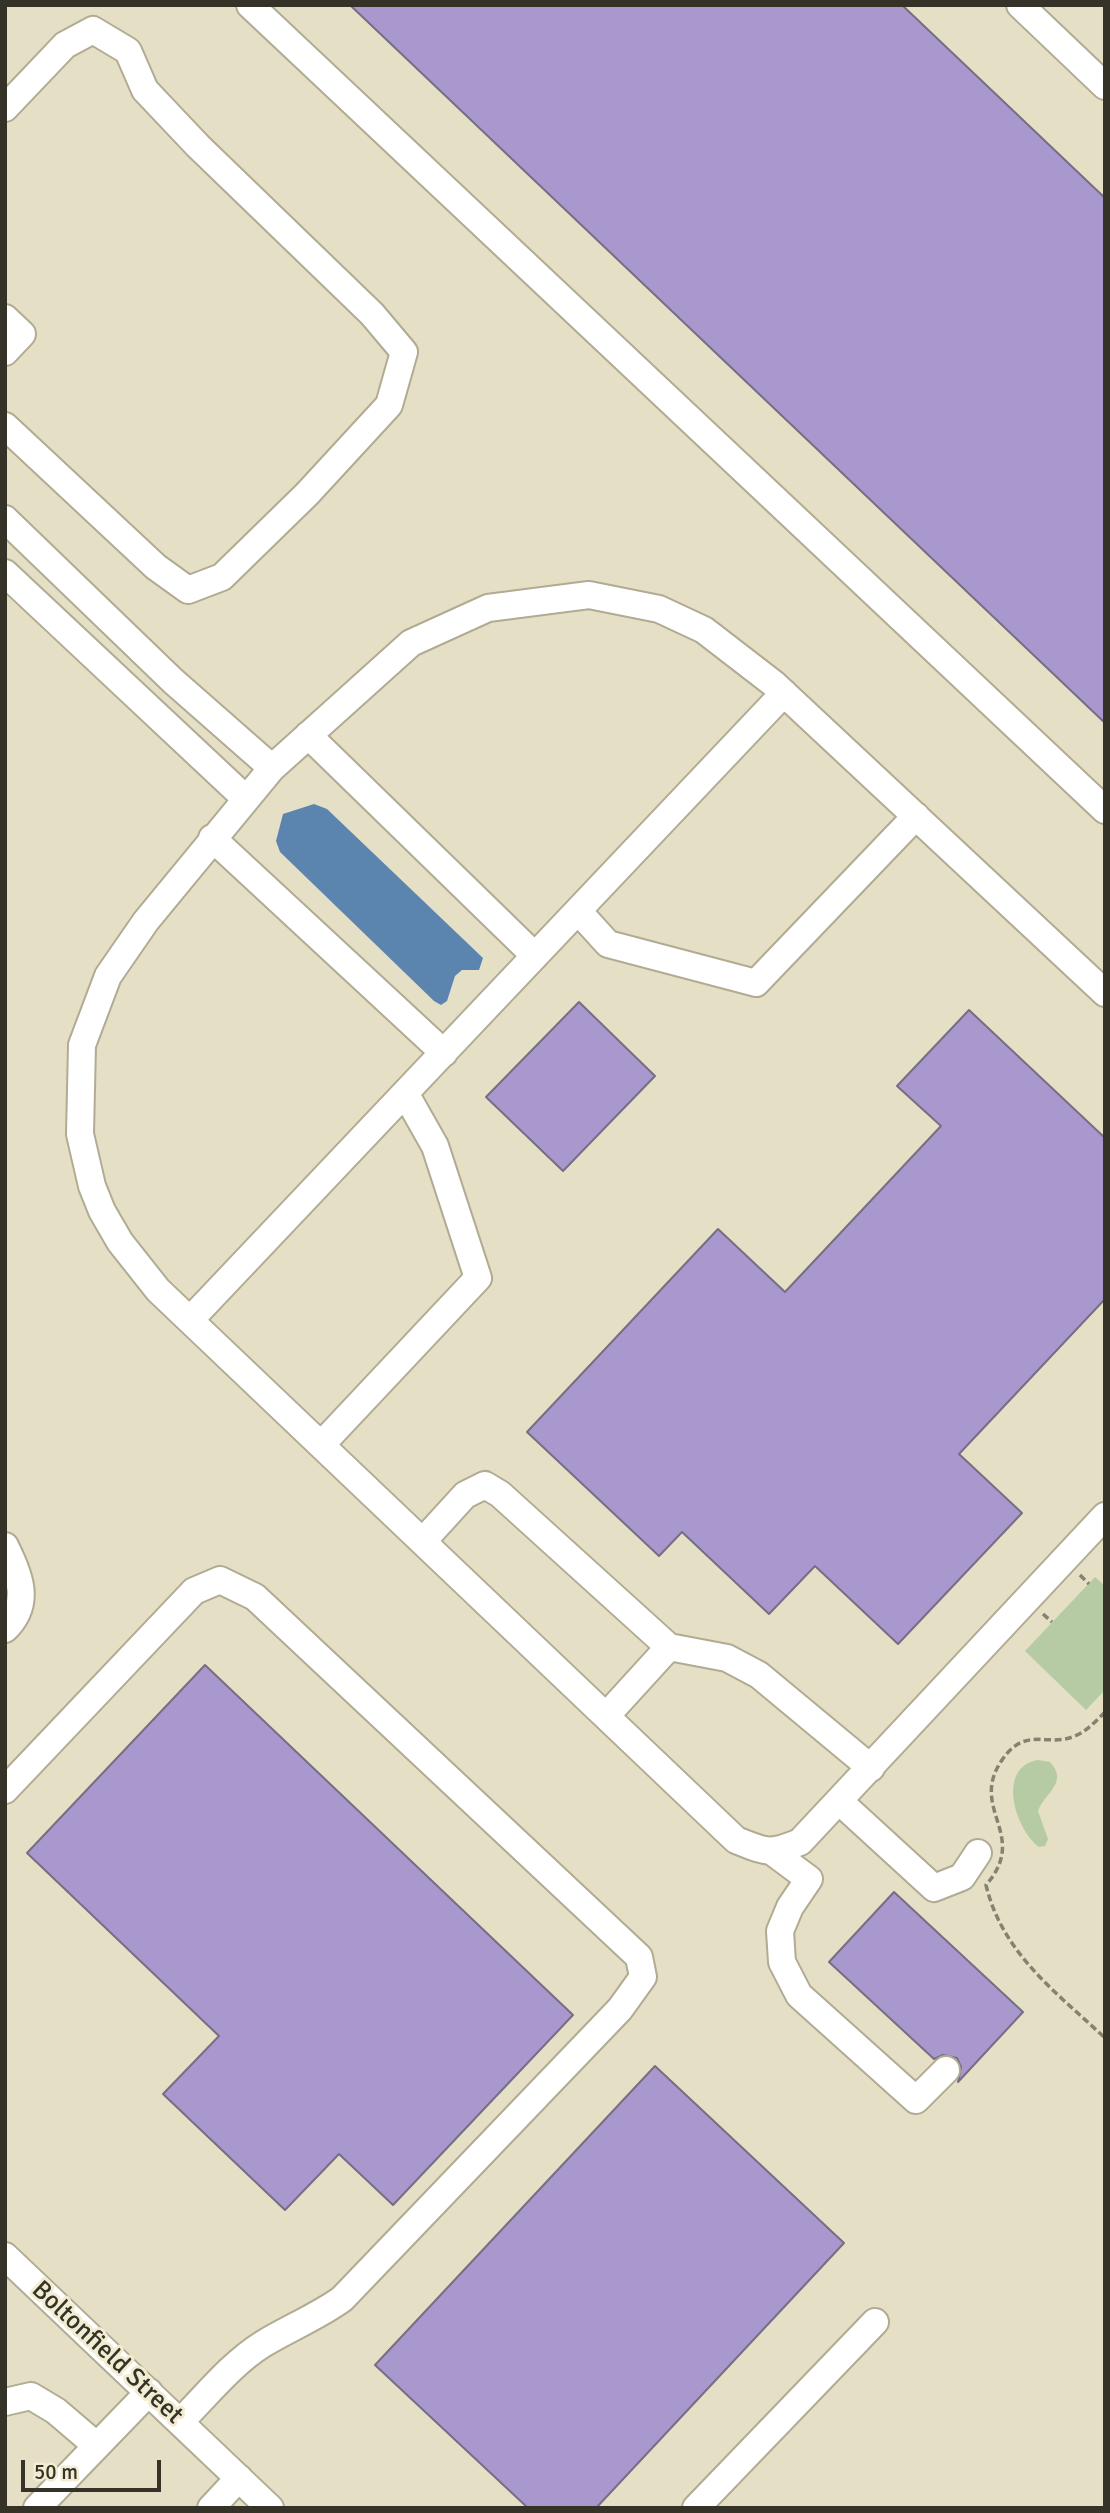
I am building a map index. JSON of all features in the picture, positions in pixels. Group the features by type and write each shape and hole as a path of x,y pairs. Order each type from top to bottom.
{"street":[{"path":"250,5 1105,810"},
{"path":"1020,5 1105,86"},
{"path":"5,108 65,45 93,30 128,51 145,90 198,146 372,314 404,352 389,405 307,494 222,577 188,590 156,566 5,426"},
{"path":"5,318 22,334 5,352"},
{"path":"5,519 173,681 272,768"},
{"path":"5,573 245,798"},
{"path":"946,2070 916,2100 799,1995 782,1962 780,1931 790,1907 809,1879 774,1853 736,1840 158,1290 120,1242 92,1186 80,1134 82,1045 108,976 146,920 212,838 272,768 411,643 488,608 589,595 659,609 704,630 784,693 1105,993"},
{"path":"190,1321 784,693"},
{"path":"308,735 535,956"},
{"path":"578,911 608,944 756,983 916,816"},
{"path":"212,838 443,1053"},
{"path":"321,1445 478,1278 435,1146 405,1093"},
{"path":"423,1541 465,1495 485,1485 500,1494 669,1647 727,1658 759,1675 871,1768"},
{"path":"774,1853 800,1842 1102,1526"},
{"path":"5,1546 21,1579 23,1594 5,1629"},
{"path":"5,1790 194,1591 220,1580 255,1597 639,1957 643,1977 620,2009 342,2299 318,2316 261,2345 231,2370 180,2422"},
{"path":"607,1715 669,1647"},
{"path":"839,1801 934,1888 962,1877 978,1853"},
{"name":"Boltonfield Street","path":"5,2256 270,2508"},
{"path":"696,2508 875,2322"},
{"path":"37,2508 149,2392"},
{"path":"5,2402 31,2396 56,2411 97,2446"},
{"path":"211,2508 239,2478"}],"path":[{"path":"1076,1572 1088,1584"},
{"path":"1105,1712 1091,1726 1074,1737 1032,1737 1013,1746 1003,1758 994,1773 991,1791 1005,1850 1000,1870 986,1885 993,1913 1007,1938 1025,1961 1105,2038"}],"green space":[{"path":"1095,1577 1105,1586 1105,1690 1086,1710 1025,1651"},
{"path":"1038,1760 1050,1762 1057,1776 1054,1787 1038,1811 1048,1839 1045,1846 1039,1847 1023,1827 1014,1799 1017,1774 1025,1765"}],"water":[{"path":"314,804 327,809 483,958 479,970 462,970 455,976 447,1001 441,1005 280,852 276,841 283,814"}],"building":[{"path":"350,5 902,5 1105,198 1105,723"},
{"path":"579,1002 655,1076 563,1171 486,1097"},
{"path":"969,1010 1105,1138 1105,1299 959,1454 1022,1513 898,1644 815,1566 769,1614 682,1532 659,1556 527,1432 718,1229 785,1292 941,1126 897,1086"},
{"path":"205,1665 573,2015 393,2205 339,2154 285,2210 163,2094 219,2036 27,1853"},
{"path":"894,1892 1023,2012 958,2082 961,2067 957,2058 943,2055 934,2059 829,1962"},
{"path":"655,2066 844,2243 596,2508 528,2508 375,2365"}]}
